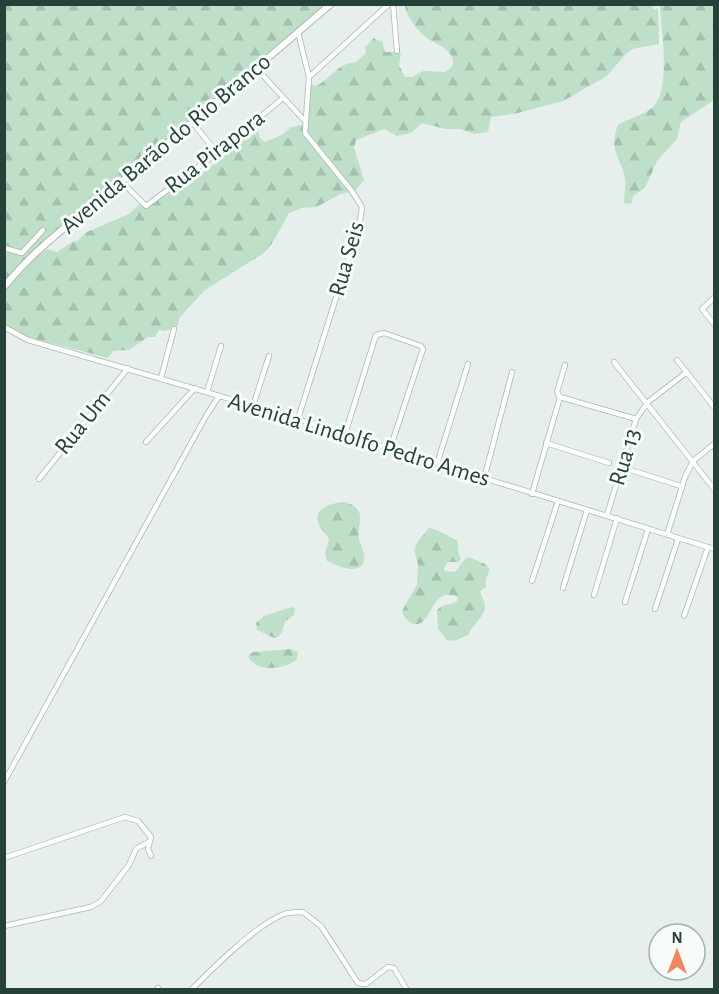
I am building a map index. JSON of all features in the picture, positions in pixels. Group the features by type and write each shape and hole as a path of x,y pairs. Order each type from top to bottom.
{"street":[{"name":"Avenida Barão do Rio Branco","path":"4,287 25,263 194,123 331,4"},
{"path":"391,4 397,51"},
{"path":"309,77 391,4"},
{"name":"Rua Seis","path":"298,32 309,77 305,133 362,207 360,221 298,419"},
{"path":"256,68 306,122"},
{"name":"Rua Pirapora","path":"122,182 146,206 217,153 283,98"},
{"path":"194,123 217,153"},
{"path":"4,248 22,253 43,230"},
{"path":"714,298 702,309 714,324"},
{"name":"Avenida Lindolfo Pedro Ames","path":"4,327 28,340 298,419 714,549"},
{"path":"161,378 174,330"},
{"path":"345,434 376,335 384,333 421,346 423,349 390,449"},
{"path":"207,392 221,346"},
{"path":"253,406 269,356"},
{"path":"677,360 714,407"},
{"name":"Rua 13","path":"614,362 648,402"},
{"path":"437,464 468,364"},
{"path":"565,365 557,392 560,397 636,419"},
{"name":"Rua Um","path":"39,479 128,368"},
{"path":"484,478 512,372"},
{"name":"Rua 13","path":"607,515 636,419 648,402 687,372"},
{"path":"146,442 195,388"},
{"path":"4,782 219,396"},
{"path":"532,494 560,397"},
{"path":"648,402 714,489"},
{"path":"546,443 609,464"},
{"path":"667,535 681,486 693,461 714,444"},
{"path":"621,467 681,486"},
{"path":"532,581 558,501"},
{"path":"563,588 587,510"},
{"path":"594,595 617,518"},
{"path":"625,602 648,529"},
{"path":"655,609 678,539"},
{"path":"684,616 708,547"},
{"path":"4,858 125,817 138,820 151,837 148,849 151,856"},
{"path":"4,926 91,907 101,901 129,865 136,849 150,841"},
{"path":"191,990 261,927 285,914 303,912 321,926 358,983 366,984 392,966 407,990"}],"green space":[{"path":"651,4 654,10 658,8 659,44 632,49 607,76 563,101 518,113 491,117 488,132 474,134 460,129 445,129 422,123 411,133 397,136 384,129 356,140 354,148 364,180 355,191 340,194 317,207 302,208 289,213 273,242 264,253 205,290 179,318 178,325 166,331 159,330 155,337 148,337 129,350 113,351 108,358 21,335 5,326 4,301 7,287 16,275 36,257 47,249 57,252 77,241 87,232 129,214 141,203 147,208 192,180 227,152 250,123 256,121 260,138 265,142 282,135 291,127 307,124 310,84 316,86 345,65 355,63 366,53 365,47 374,38 382,40 385,52 401,54 399,65 405,77 412,77 423,71 445,72 452,67 452,56 422,34 413,24 405,5"},
{"path":"663,4 714,5 714,100 681,122 677,139 657,161 645,188 633,196 631,204 624,203 625,178 615,151 615,133 618,125 652,108 658,100 664,75 660,6"},
{"path":"5,5 329,5 65,228 5,284"},
{"path":"344,502 357,509 360,517 359,538 364,558 362,566 353,569 327,561 325,554 329,539 318,521 323,508"},
{"path":"429,528 458,541 458,552 461,558 459,562 448,562 444,568 445,571 455,572 469,557 485,564 490,569 486,587 480,591 485,605 483,613 468,635 454,641 447,640 438,629 437,611 441,606 458,600 457,596 443,596 419,624 410,622 402,611 417,585 418,564 414,550"},
{"path":"292,607 295,609 294,615 285,621 278,637 274,638 257,630 256,623 264,616"},
{"path":"290,649 298,652 297,659 285,666 264,667 257,665 248,656 253,652"}]}
